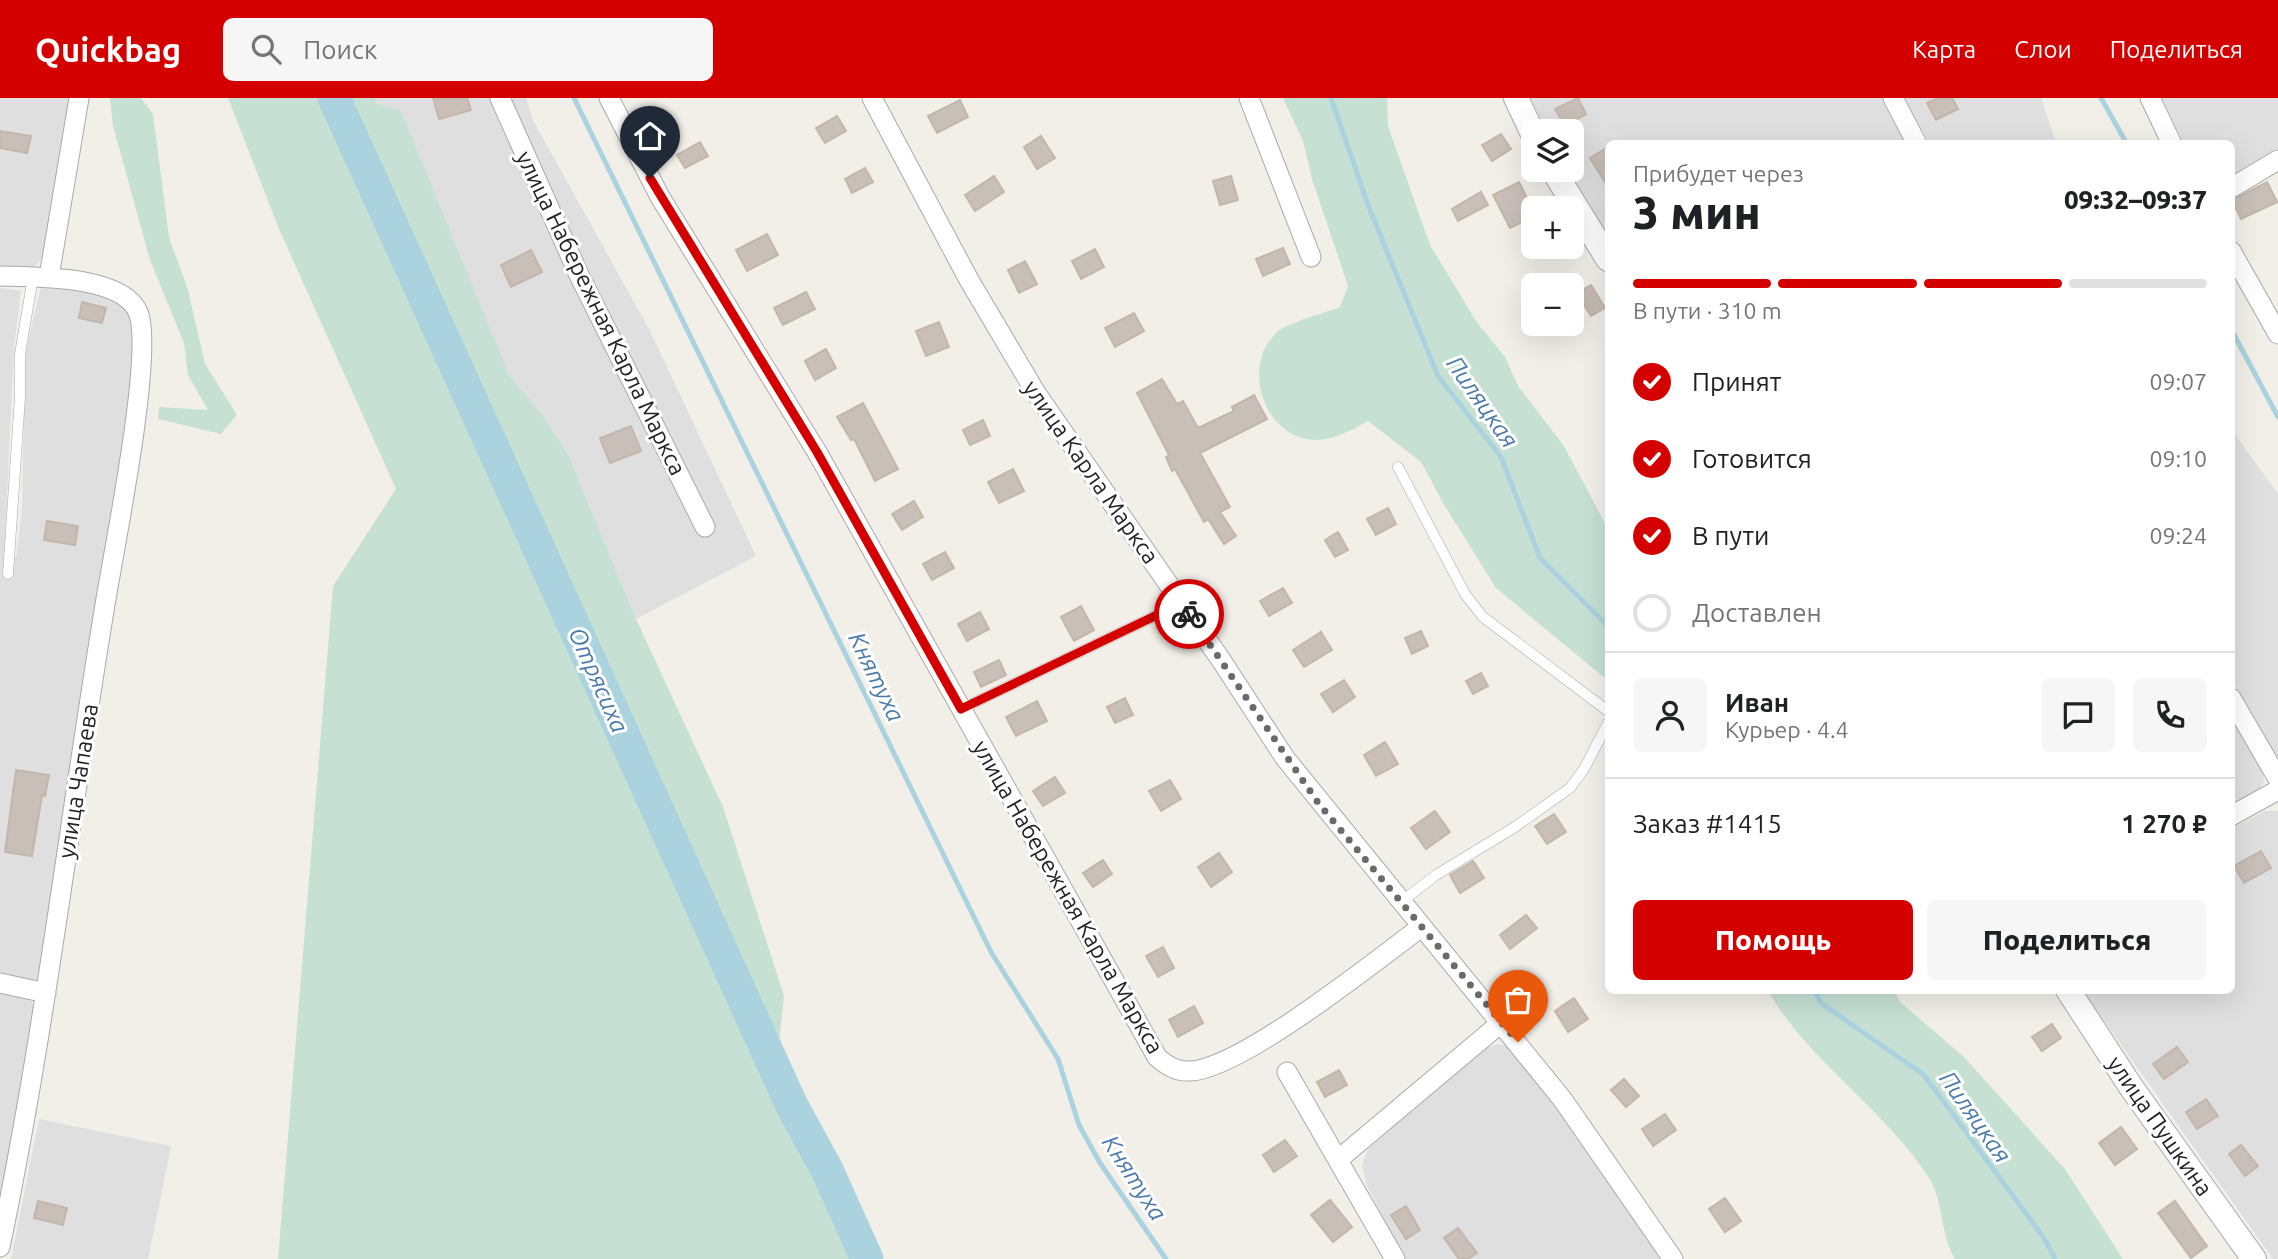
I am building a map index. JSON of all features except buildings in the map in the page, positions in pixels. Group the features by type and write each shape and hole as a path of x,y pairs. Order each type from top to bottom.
{"street":[{"path":"0,276 41,277 79,98"},
{"name":"улица Набережная Карла Маркса","path":"500,98 580,277 705,527"},
{"name":"улица Набережная Карла Маркса","path":"609,98 660,197 817,452 1157,1057 1178,1070 1203,1069 1236,1057 1420,928"},
{"name":"улица Карла Маркса","path":"872,98 1009,349 1285,758 1420,928 1502,1022 1587,1134 1673,1259"},
{"path":"1249,98 1311,257"},
{"path":"1516,98 1526,119"},
{"path":"1893,98 1915,140"},
{"path":"2150,98 2170,140"},
{"path":"2235,186 2278,160"},
{"path":"1560,182 1605,254"},
{"path":"2235,258 2278,334"},
{"name":"улица Чапаева","path":"0,1247 46,993 142,357 139,313 126,296 41,277"},
{"path":"2235,705 2278,779"},
{"path":"2235,814 2278,790"},
{"path":"2253,804 2278,803"},
{"path":"0,983 46,993"},
{"name":"улица Пушкина","path":"2071,994 2131,1087 2254,1259"},
{"path":"1339,1159 1502,1022"},
{"path":"1287,1072 1395,1259"}],"lane":[{"path":"8,574 20,397 20,354 41,277"},
{"path":"1398,467 1465,594 1483,617 1605,709"},
{"path":"961,709 1182,603"},
{"path":"1400,902 1436,875 1515,827 1570,788 1584,769 1605,729"}],"shaded area":[{"path":"0,98 72,98 46,253 33,268 0,270"},
{"path":"376,98 526,98 533,120 651,333 756,556 636,619 569,456 542,414 509,375 375,103"},
{"path":"1531,98 1887,98 1909,140 1605,140 1605,231 1575,182 1584,182 1584,119 1541,119"},
{"path":"1904,98 2041,98 2055,140 1927,140"},
{"path":"2162,98 2278,98 2278,153 2235,179 2235,140 2183,140"},
{"path":"42,282 113,297 126,311 134,327 135,366 42,976 33,982 0,979 0,288 21,291 14,348 4,557 16,558 22,510 25,355"},
{"path":"2235,435 2278,494 2278,759 2235,685"},
{"path":"2235,718 2263,771 2264,782 2255,794 2235,805"},
{"path":"2265,811 2278,811 2278,1259 2273,1259 2085,994 2235,994 2235,827"},
{"path":"0,992 32,1001 36,1021 0,1215"},
{"path":"1499,1044 1514,1048 1571,1120 1664,1259 1404,1259 1367,1186 1362,1165 1368,1149 1481,1049"},
{"path":"39,1119 171,1146 148,1259 11,1259"}],"green space":[{"path":"110,98 141,98 153,114 169,237 188,290 205,364 237,415 221,434 158,419 159,407 208,410 188,375 184,343 150,260 113,126"},
{"path":"228,98 376,98 375,103 401,111 509,375 542,414 569,456 636,619 723,807 784,996 776,1070 848,1252 854,1259 278,1259 333,586 396,489 279,229"},
{"path":"1283,98 1387,98 1388,126 1430,245 1476,321 1505,357 1518,386 1564,446 1605,523 1605,678 1496,588 1421,462 1368,421 1328,439 1311,440 1288,431 1267,407 1259,376 1266,346 1281,329 1340,307 1348,286 1312,179 1303,141"},
{"path":"1770,994 1896,994 1900,1002 1964,1057 2065,1169 2123,1259 1955,1259 1929,1178 1891,1129 1785,1017"}],"waterway":[{"name":"Отрясиха","path":"334,98 792,1106 827,1170 867,1259"},
{"name":"Княтуха","path":"574,98 991,952 1058,1059 1079,1125 1100,1163 1166,1259"},
{"name":"Пиляцкая","path":"1331,98 1368,205 1438,376 1501,457 1540,558 1605,623"},
{"path":"2101,98 2125,140"},
{"path":"2235,336 2278,417"},
{"name":"Пиляцкая","path":"1816,994 1821,1003 1924,1075 2044,1238 2055,1259"}],"way so far":[{"path":"1189,614 1319,804 1518,1042"}],"route":[{"path":"650,178 817,452 961,709 1182,603 1189,614"}]}
